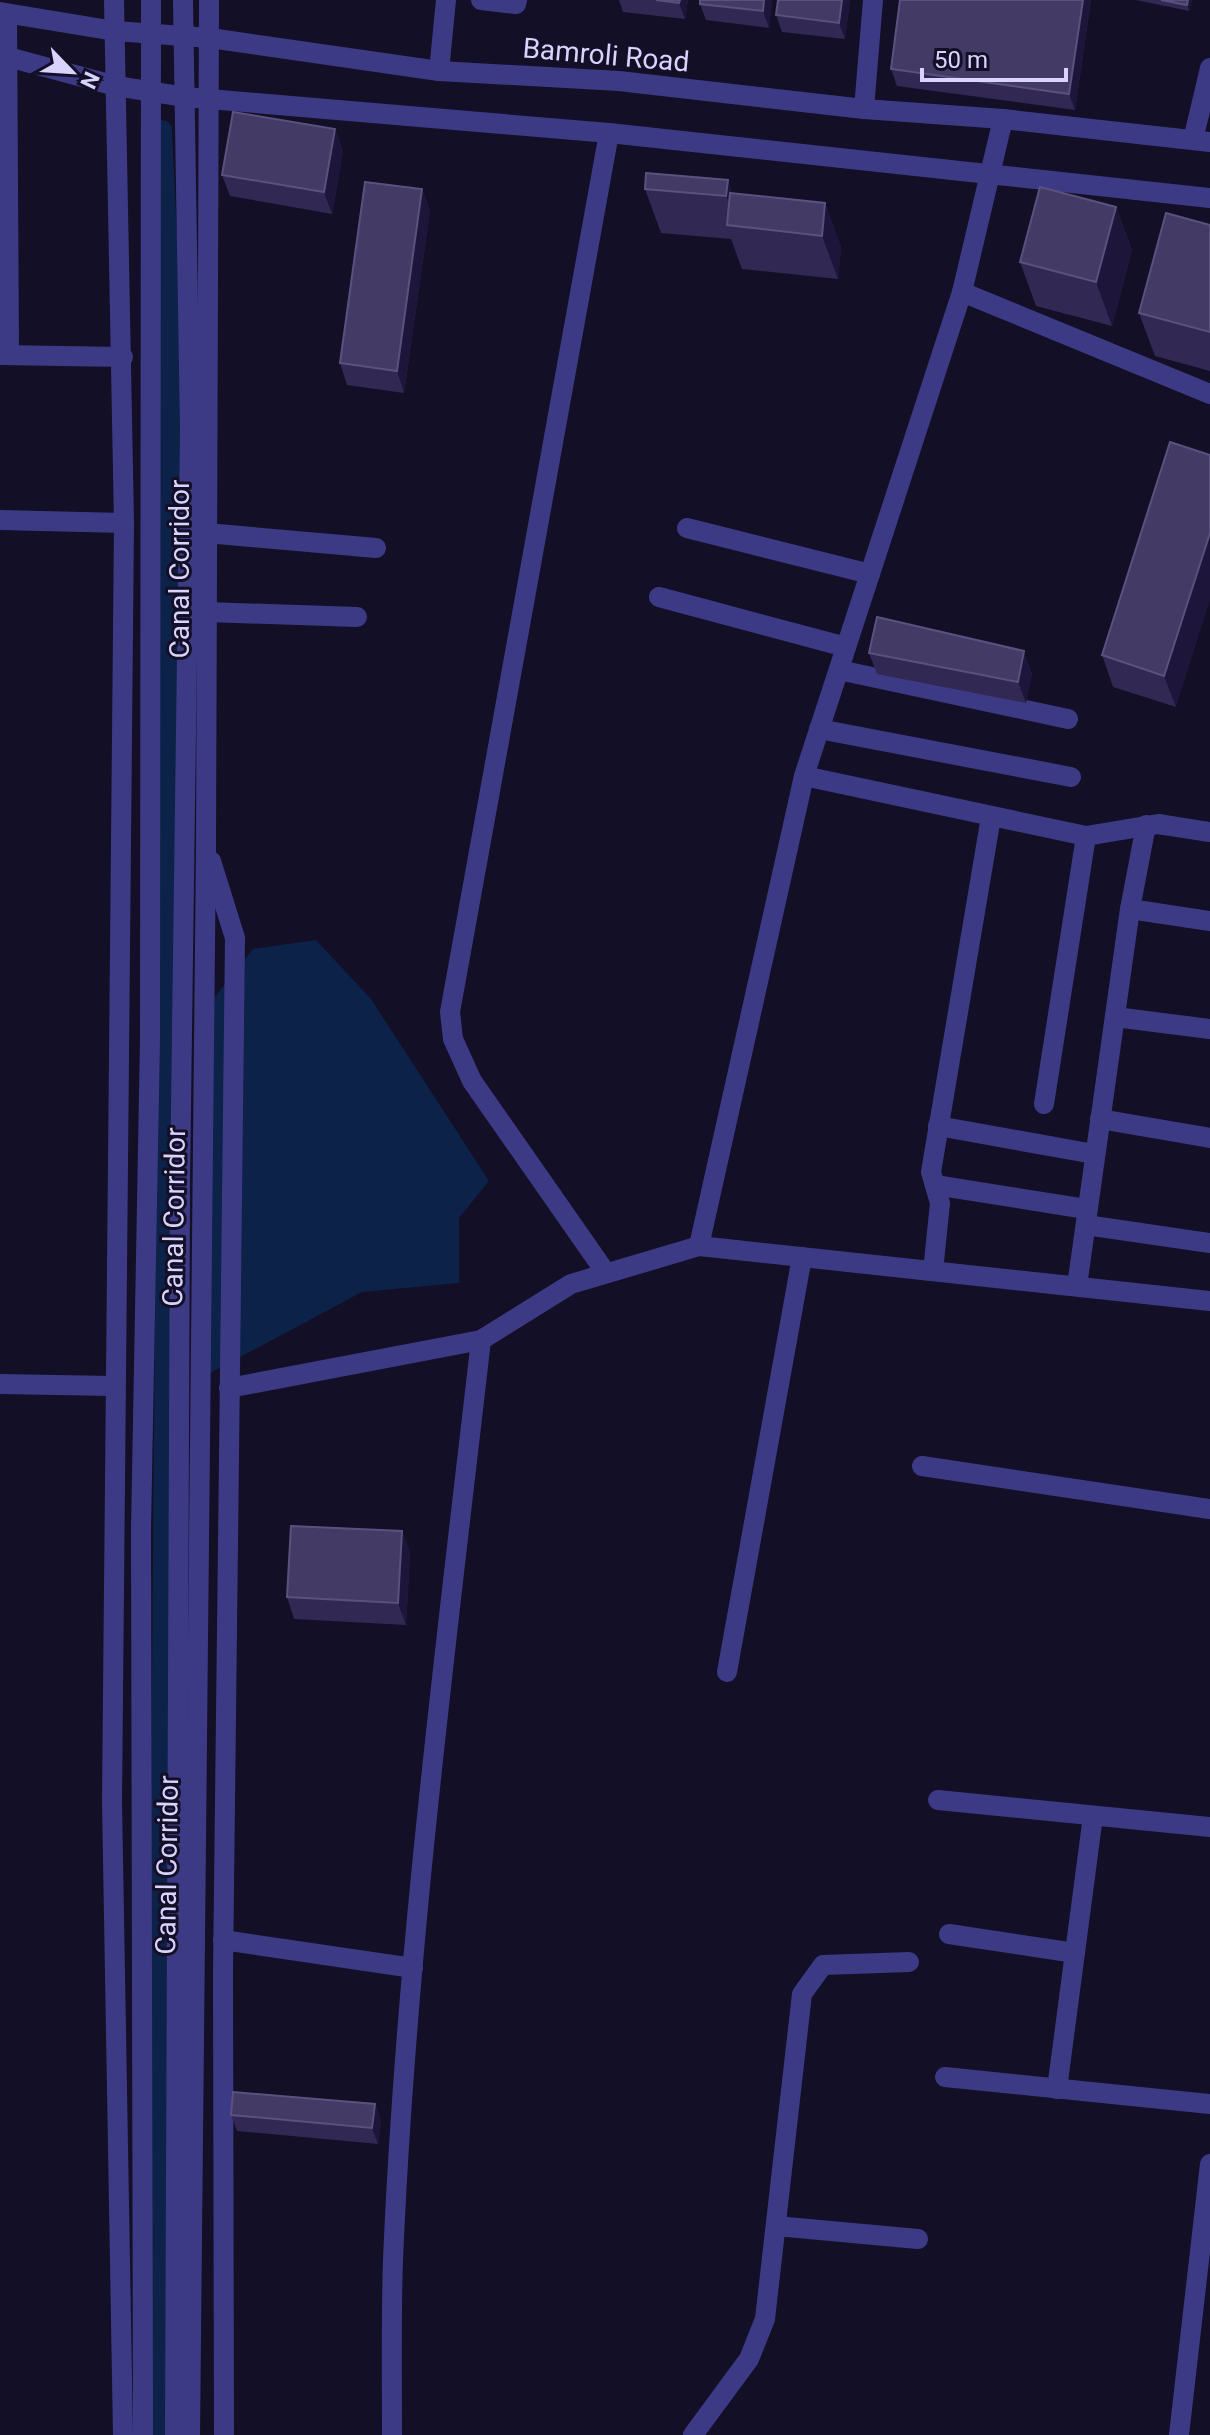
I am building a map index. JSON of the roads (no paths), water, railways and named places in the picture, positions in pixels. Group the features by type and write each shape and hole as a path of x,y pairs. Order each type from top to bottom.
{"street":[{"path":"114,0 124,523 113,1386 112,1801 123,2435"},
{"path":"143,2435 141,1530 150,1039 151,0"},
{"path":"175,2435 179,1197 190,430 183,0"},
{"name":"Canal Corridor","path":"190,2435 206,846 209,0"},
{"path":"439,71 446,0"},
{"path":"481,0 516,4 517,0"},
{"path":"864,109 873,0"},
{"path":"4,13 5,355 123,357"},
{"name":"Bamroli Road","path":"4,13 115,31 210,38 439,71 619,81 864,109 1003,119 1202,141"},
{"path":"4,56 116,86 185,97 609,133 1210,198"},
{"path":"1202,141 1210,68"},
{"path":"699,1246 804,776 962,292 1003,119"},
{"path":"606,1273 472,1081 453,1039 450,1012 609,133"},
{"path":"962,292 1210,394"},
{"path":"0,520 124,523"},
{"path":"687,528 870,574"},
{"path":"206,533 376,548"},
{"path":"659,597 846,647"},
{"path":"206,612 357,617"},
{"path":"839,670 1068,719"},
{"path":"819,729 1071,777"},
{"path":"804,776 1086,836 1146,825 1170,825 1210,832"},
{"path":"933,1271 940,1203 931,1172 991,817"},
{"path":"1077,1286 1130,909 1146,825"},
{"path":"1044,1104 1086,836"},
{"path":"206,846 232,919 235,938 223,1940 224,2435"},
{"path":"1130,909 1210,921"},
{"path":"1115,1017 1210,1029"},
{"path":"1100,1119 1210,1138"},
{"path":"938,1126 1094,1154"},
{"path":"935,1185 1210,1243"},
{"path":"229,1388 481,1340 571,1284 699,1246 1210,1301"},
{"path":"727,1672 802,1257"},
{"path":"392,2435 393,2261 413,1968 426,1818 481,1340"},
{"path":"0,1384 113,1386"},
{"path":"922,1466 1210,1509"},
{"path":"938,1800 1210,1827"},
{"path":"1057,2089 1093,1816"},
{"path":"949,1934 1075,1953"},
{"path":"223,1940 413,1968"},
{"path":"693,2435 749,2359 765,2319 802,1994 823,1965 835,1961 909,1962"},
{"path":"945,2077 1210,2104"},
{"path":"1179,2435 1210,2164"},
{"path":"776,2226 918,2239"}],"water":[{"path":"316,940 371,999 489,1181 459,1218 459,1283 362,1292 199,1379 214,998 253,949"}],"waterway":[{"path":"156,2435 170,664 170,298 162,130"}]}
